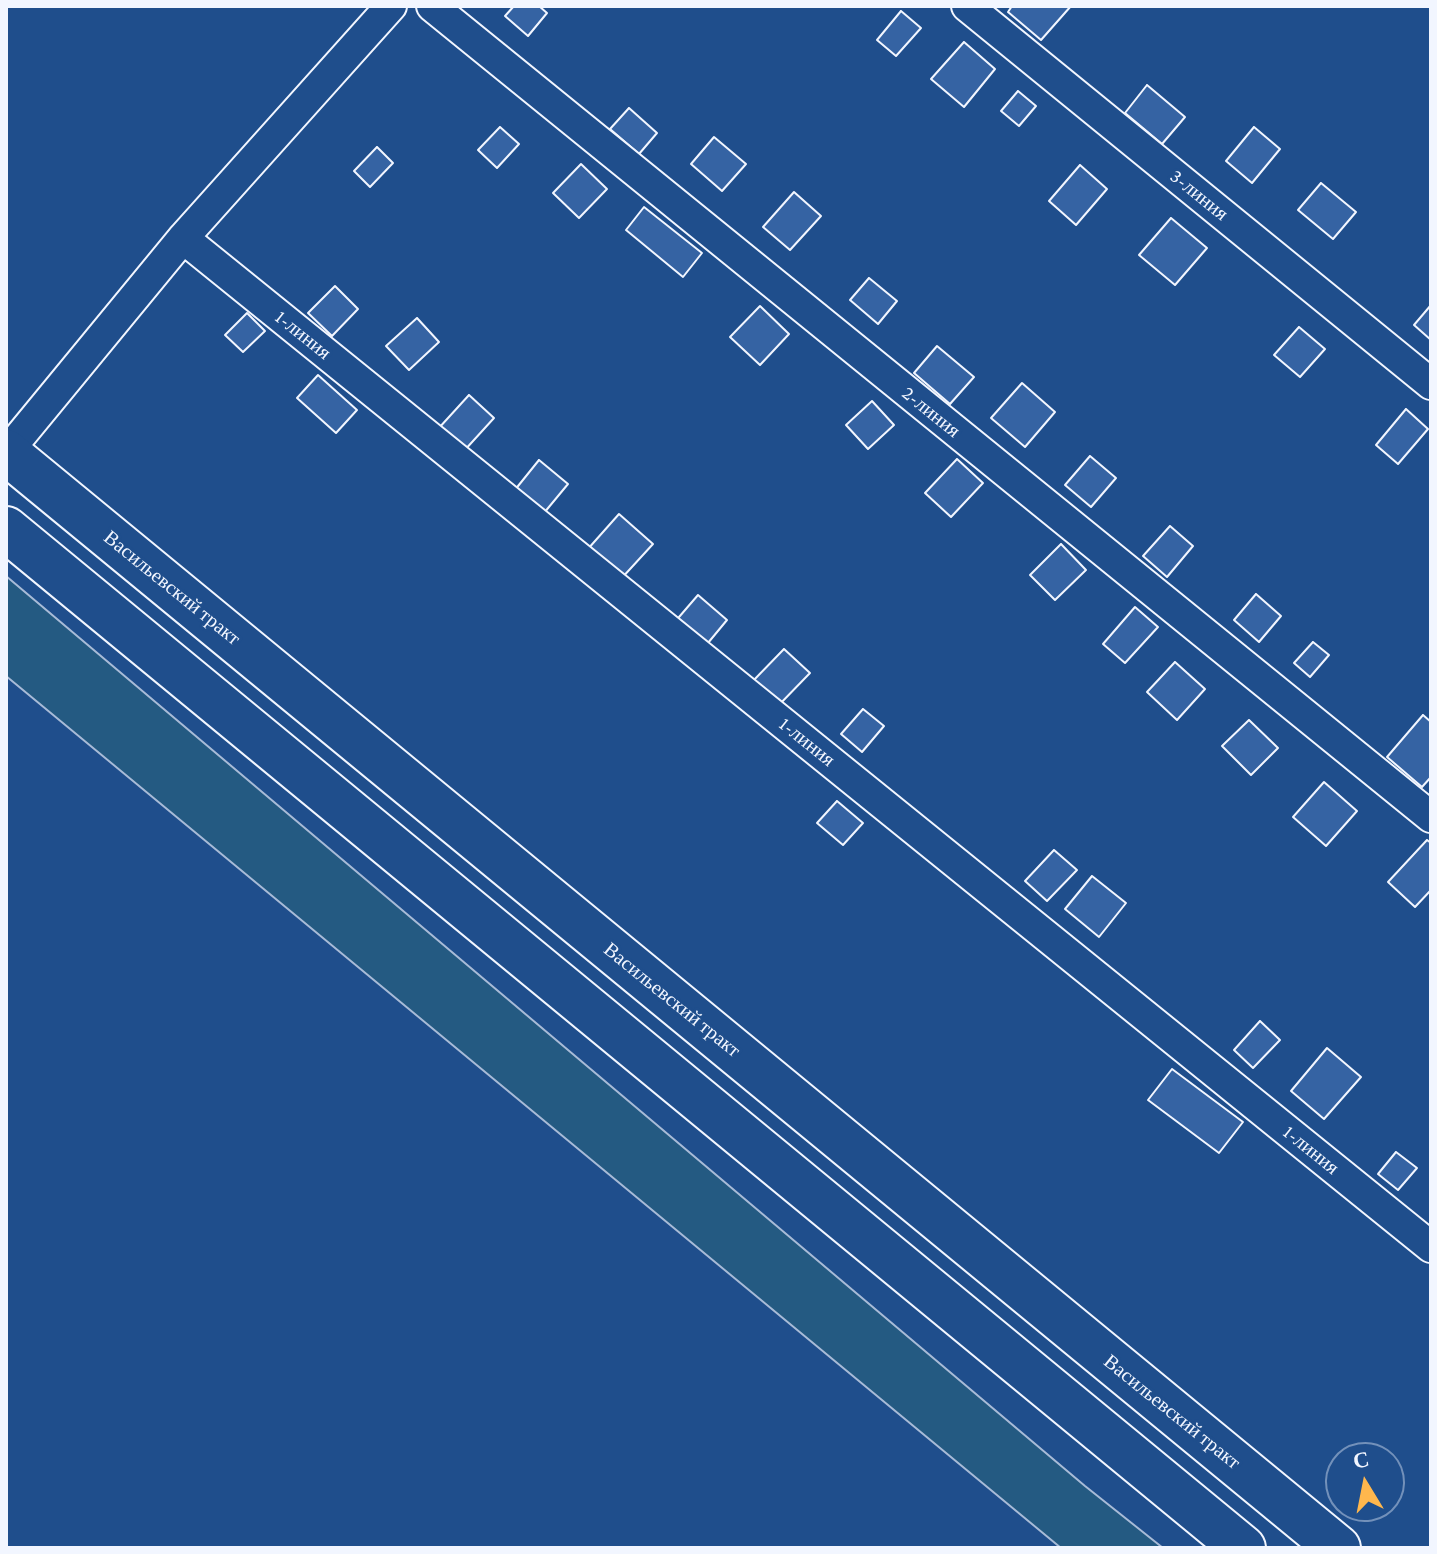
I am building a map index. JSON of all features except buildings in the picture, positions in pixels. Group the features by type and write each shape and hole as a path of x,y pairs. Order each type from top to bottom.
{"main road":[{"name":"Васильевский тракт","path":"6,452 1338,1548"},
{"path":"67,502 17,538 1243,1548"}],"street":[{"path":"6,452 183,238 391,6"},
{"name":"2-линия","path":"432,6 1431,817"},
{"name":"3-линия","path":"967,6 1431,384"},
{"name":"1-линия","path":"183,238 1431,1247"}],"shaded area":[{"path":"6,576 1085,1486 1163,1548 1061,1548 6,676"}]}
